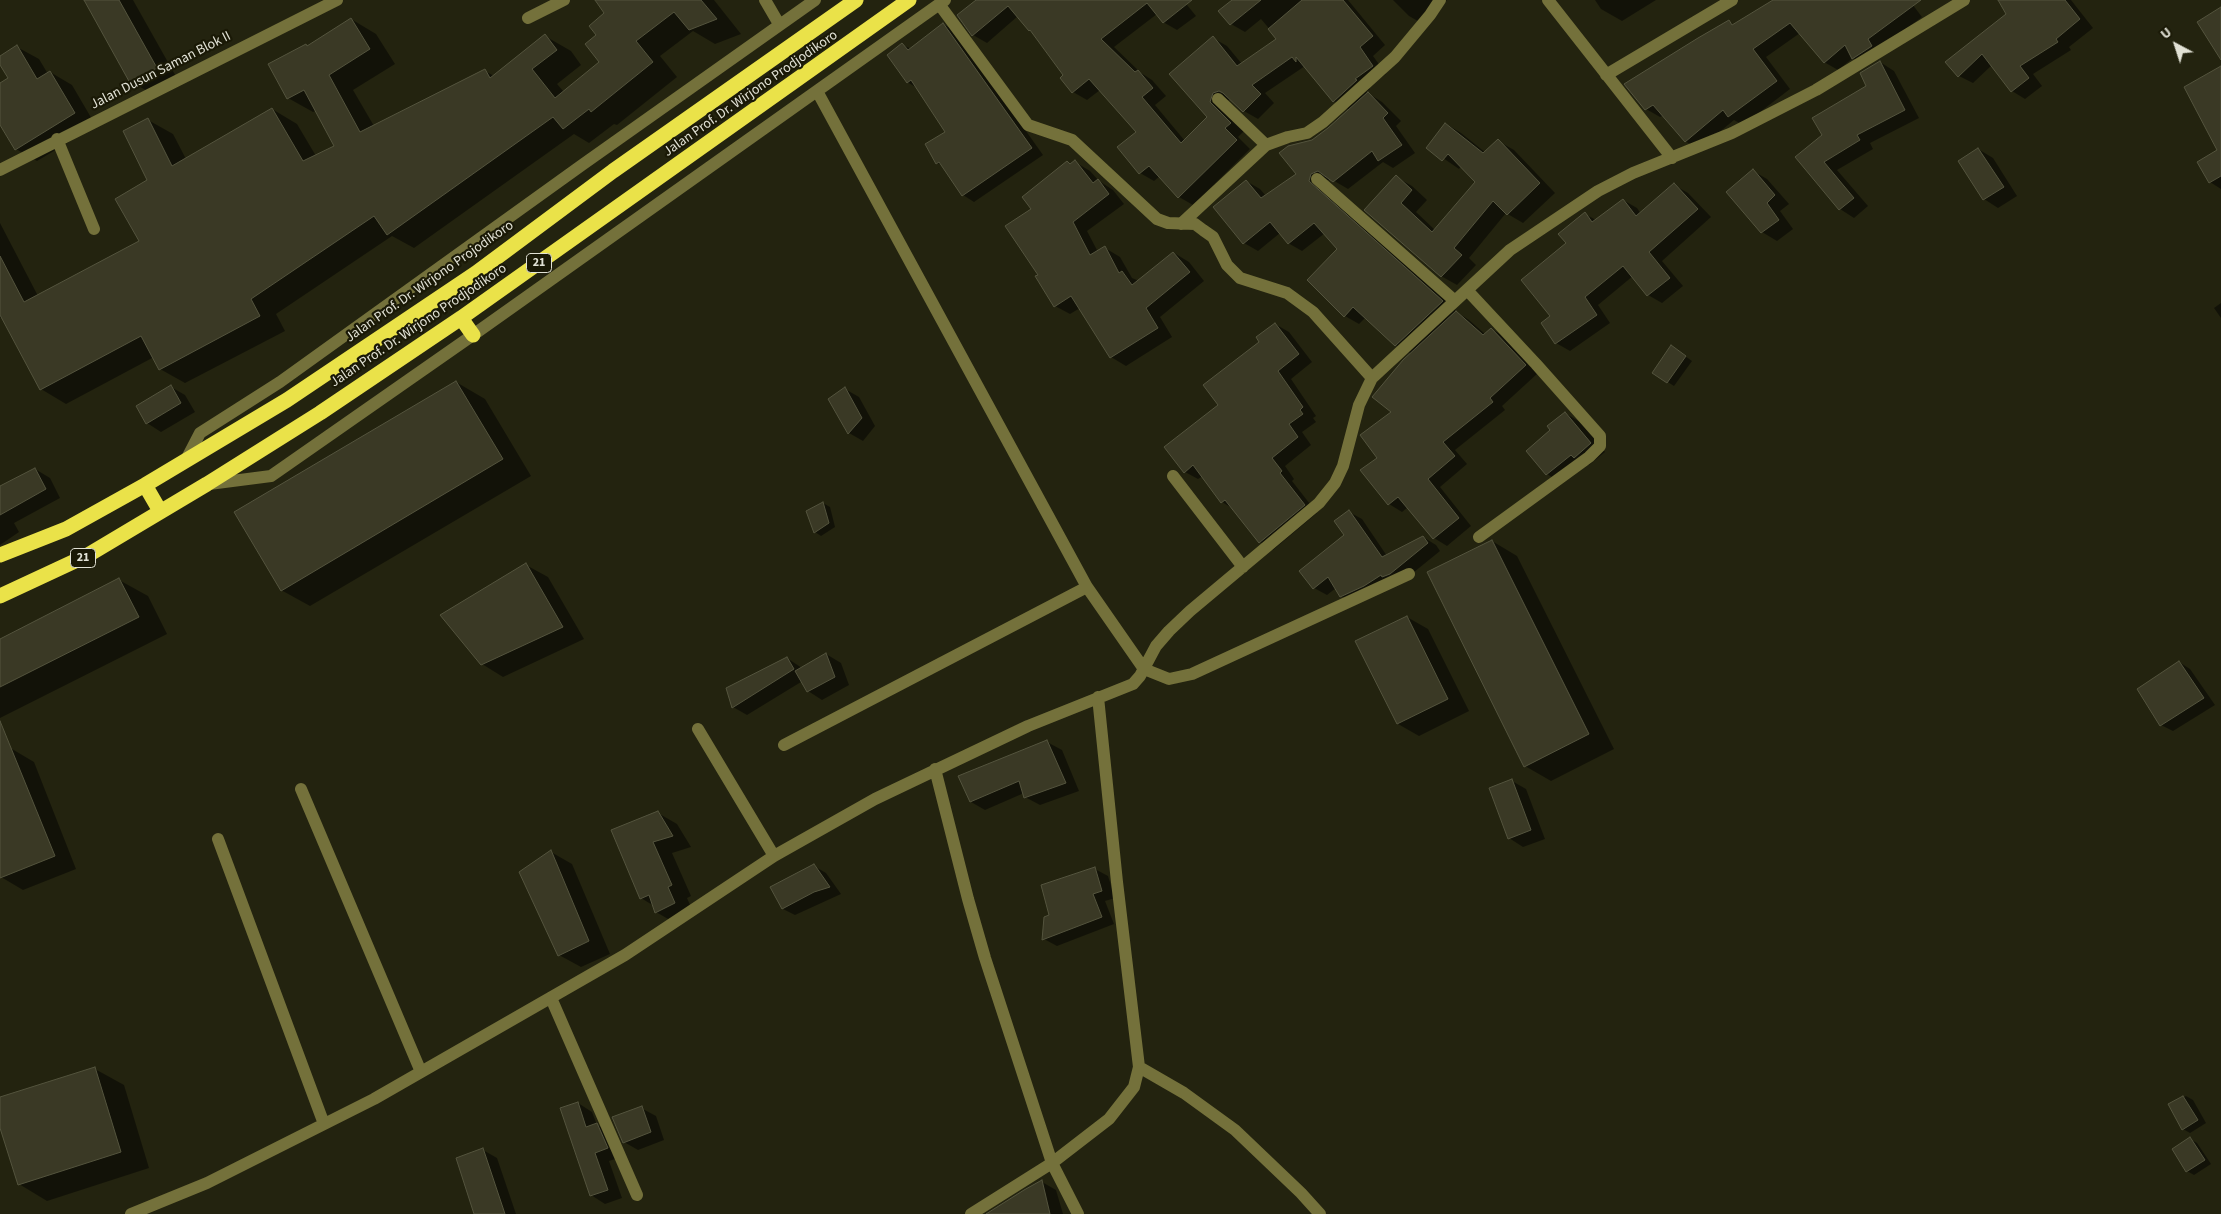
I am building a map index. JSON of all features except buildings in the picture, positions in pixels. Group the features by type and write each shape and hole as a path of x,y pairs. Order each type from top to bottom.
{"highway":[{"name":"Jalan Prof. Dr. Wirjono Projodikoro","path":"0,555 66,528 145,484 287,400 476,273 613,170 856,0"},
{"name":"Jalan Prof. Dr. Wirjono Prodjodikoro","path":"160,511 207,484 320,413 461,318 909,0"},
{"path":"461,318 473,335"},
{"path":"145,484 160,511"},
{"name":"21","path":"0,596 88,555 160,511"}],"street":[{"name":"Jalan Dusun Saman Blok II","path":"0,170 337,0"},
{"path":"528,18 564,0"},
{"path":"765,0 779,24"},
{"path":"186,460 200,433 280,382 815,0"},
{"path":"1181,224 1266,145 1306,133 1323,122 1395,57 1424,23 1440,0"},
{"path":"1548,0 1672,158"},
{"path":"1606,75 1732,0"},
{"path":"131,1214 207,1183 421,1072 626,955 774,856 875,799 1028,726 1133,684 1144,669 1156,646 1169,631 1242,567 1319,504 1335,483 1343,466 1359,405 1372,378 1510,250 1598,191 1633,173 1732,133 1816,90 1964,0"},
{"path":"207,484 271,476 942,2 1028,125 1072,140 1157,219 1168,223 1195,224 1213,238 1227,265 1240,278 1287,293 1313,312 1372,378"},
{"path":"817,91 1087,587 1144,669 1169,679 1192,674 1409,574"},
{"path":"1218,100 1266,145"},
{"path":"57,140 94,229"},
{"path":"1317,179 1455,301"},
{"path":"1467,290 1543,371 1600,436 1600,446 1589,457 1479,537"},
{"path":"1173,476 1242,567"},
{"path":"784,745 1087,587"},
{"path":"971,1214 1052,1163 1109,1119 1134,1087 1138,1067 1098,697"},
{"path":"698,729 774,856"},
{"path":"935,769 975,925 1052,1163 1078,1214"},
{"path":"302,789 421,1072"},
{"path":"218,839 324,1124"},
{"path":"551,998 637,1195"},
{"path":"1138,1067 1184,1093 1235,1130 1301,1193 1320,1214"}]}
